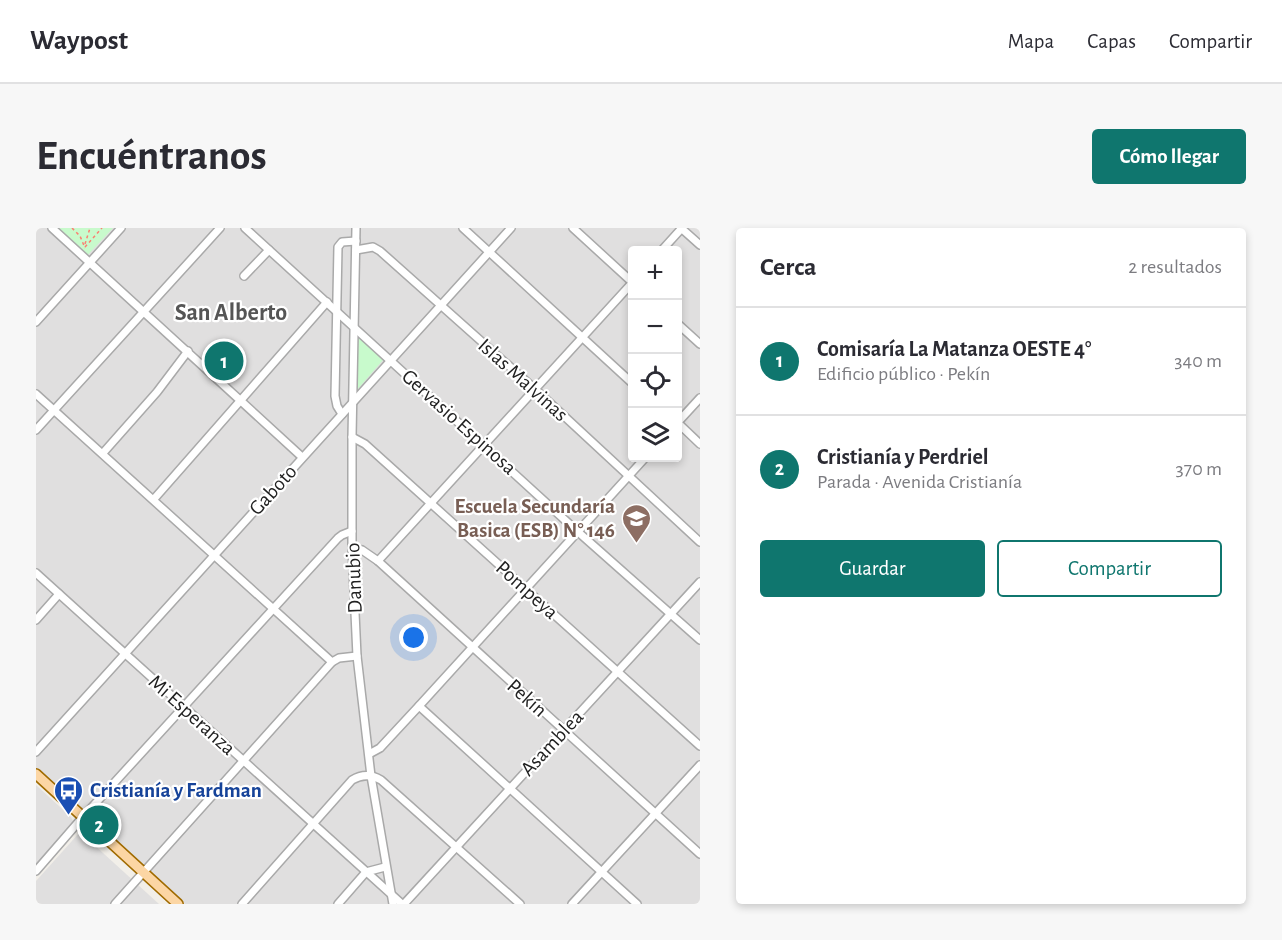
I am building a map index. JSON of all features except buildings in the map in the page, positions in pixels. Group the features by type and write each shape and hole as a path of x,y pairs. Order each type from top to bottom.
{"main road":[{"path":"36,774 178,904"}],"street":[{"path":"52,228 302,457"},
{"path":"36,322 121,228"},
{"path":"36,430 220,228"},
{"name":"Gervasio Espinosa","path":"245,228 700,640"},
{"path":"356,228 356,250"},
{"path":"463,228 628,379"},
{"name":"Gaboto","path":"36,752 511,228"},
{"path":"573,228 628,278"},
{"path":"665,246 681,228 700,245"},
{"path":"342,414 335,396 338,247 342,242 356,241"},
{"name":"Islas Malvinas","path":"356,250 376,248 536,390 700,542"},
{"path":"244,276 269,250"},
{"name":"Danubio","path":"356,250 353,325 352,548 357,656 371,776 393,904"},
{"path":"378,561 628,288"},
{"path":"154,499 327,302"},
{"path":"682,328 700,344"},
{"path":"103,453 157,392 188,351"},
{"path":"36,394 332,663"},
{"path":"682,418 700,398"},
{"path":"682,426 700,444"},
{"name":"Pompeya","path":"352,436 365,444 432,503 700,746"},
{"path":"369,754 380,748 641,462"},
{"path":"36,871 273,609 342,535 352,531"},
{"name":"Pekín","path":"352,548 362,550 378,561 700,854"},
{"name":"Mi Esperanza","path":"36,573 403,904"},
{"name":"Asamblea","path":"403,904 700,582"},
{"path":"36,620 59,594"},
{"path":"115,904 332,663 339,658 357,656"},
{"path":"419,706 637,904"},
{"path":"572,904 700,765"},
{"path":"242,904 352,780 363,775 381,780 520,904"},
{"path":"338,904 366,872 385,867"}],"path":[{"path":"72,228 80,236 89,264"},
{"path":"84,246 90,228"},
{"path":"84,246 102,228"}],"shaded area":[{"path":"36,228 700,228 700,904 185,904 36,770"},
{"path":"36,785 71,817 74,823 36,866"},
{"path":"80,832 159,904 36,904 36,881"}],"green space":[{"path":"53,228 113,228 85,258"},
{"path":"358,336 383,360 357,390"}],"place":[{"name":"Comisaría La Matanza OESTE 4°","path":"224,361"},
{"name":"Escuela Secundaría Basica (ESB) N° 146","path":"636,544"},
{"name":"Cristianía y Fardman","path":"69,816"},
{"name":"Cristianía y Perdriel","path":"99,825"}],"district":[{"name":"San Alberto","path":"231,313"}]}
